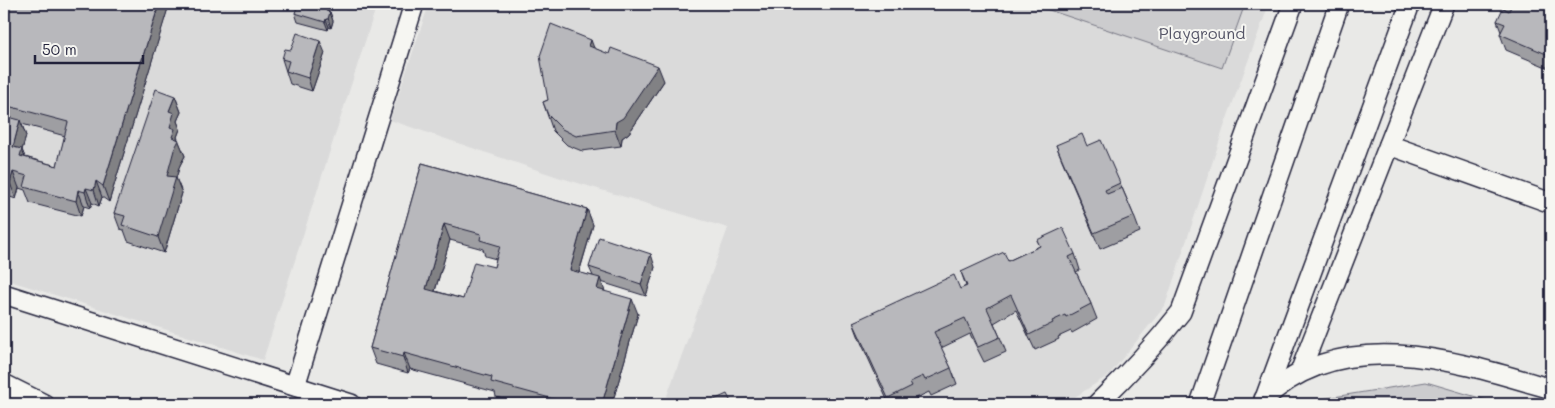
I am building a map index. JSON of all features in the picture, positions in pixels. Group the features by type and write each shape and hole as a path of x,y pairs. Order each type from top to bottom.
{"street":[{"path":"295,386 414,4"},
{"path":"1096,404 1144,356 1180,312 1293,4"},
{"path":"1200,404 1339,4"},
{"path":"1300,372 1444,4"},
{"path":"1262,401 1408,6"},
{"path":"1389,145 1551,203"},
{"path":"4,294 343,403"},
{"path":"1262,401 1300,372 1338,359 1370,355 1415,356 1473,366 1551,389"},
{"path":"4,384 44,404"}],"shaded area":[{"path":"4,4 377,4 263,360 4,279"},
{"path":"429,4 1269,4 1225,124 1165,306 1109,375 1064,404 664,404 728,228 558,177 390,120"}],"green space":[{"name":"Playground","path":"1031,4 1245,4 1222,68"},
{"path":"1426,382 1500,404 1317,404 1321,399"}],"building":[{"path":"4,4 159,4 103,186 96,181 94,190 86,188 85,192 78,190 76,201 24,187 27,176 13,172 10,183 4,181 4,116 20,120 13,147 22,149 20,156 57,166 68,122 4,105"},
{"path":"298,4 315,4 327,7 326,11 330,12 328,19 325,22 295,13"},
{"path":"1512,4 1551,4 1551,56 1500,34 1505,24 1497,21 1503,8 1509,11"},
{"path":"551,24 591,40 589,46 609,54 611,48 658,66 623,118 616,122 615,130 576,136 562,129 548,115 543,102 548,100 540,56"},
{"path":"297,33 320,41 308,78 286,71 289,61 282,59 285,49 291,50"},
{"path":"156,89 175,96 169,111 174,113 170,127 175,129 172,137 179,140 174,150 167,176 176,177 158,237 122,225 125,216 114,213"},
{"path":"1082,134 1087,146 1101,140 1120,183 1105,190 1107,194 1122,188 1134,216 1094,233 1056,145"},
{"path":"422,163 587,209 570,270 600,278 597,289 632,299 602,404 572,404 491,382 492,377 404,353 403,357 370,348","holes":["444,224 481,234 480,240 500,246 494,267 474,262 463,299 426,289"]},
{"path":"1063,228 1075,254 1069,257 1091,304 1066,317 1065,315 1052,321 1053,323 1029,335 1011,295 987,308 1000,337 978,347 965,318 934,332 951,368 925,380 923,376 910,382 912,386 888,398 853,322 954,275 960,289 967,286 961,272 1004,252 1008,261 1040,246 1037,240"},
{"path":"599,237 651,254 641,284 589,267"},
{"path":"727,394 732,404 705,404"}]}
